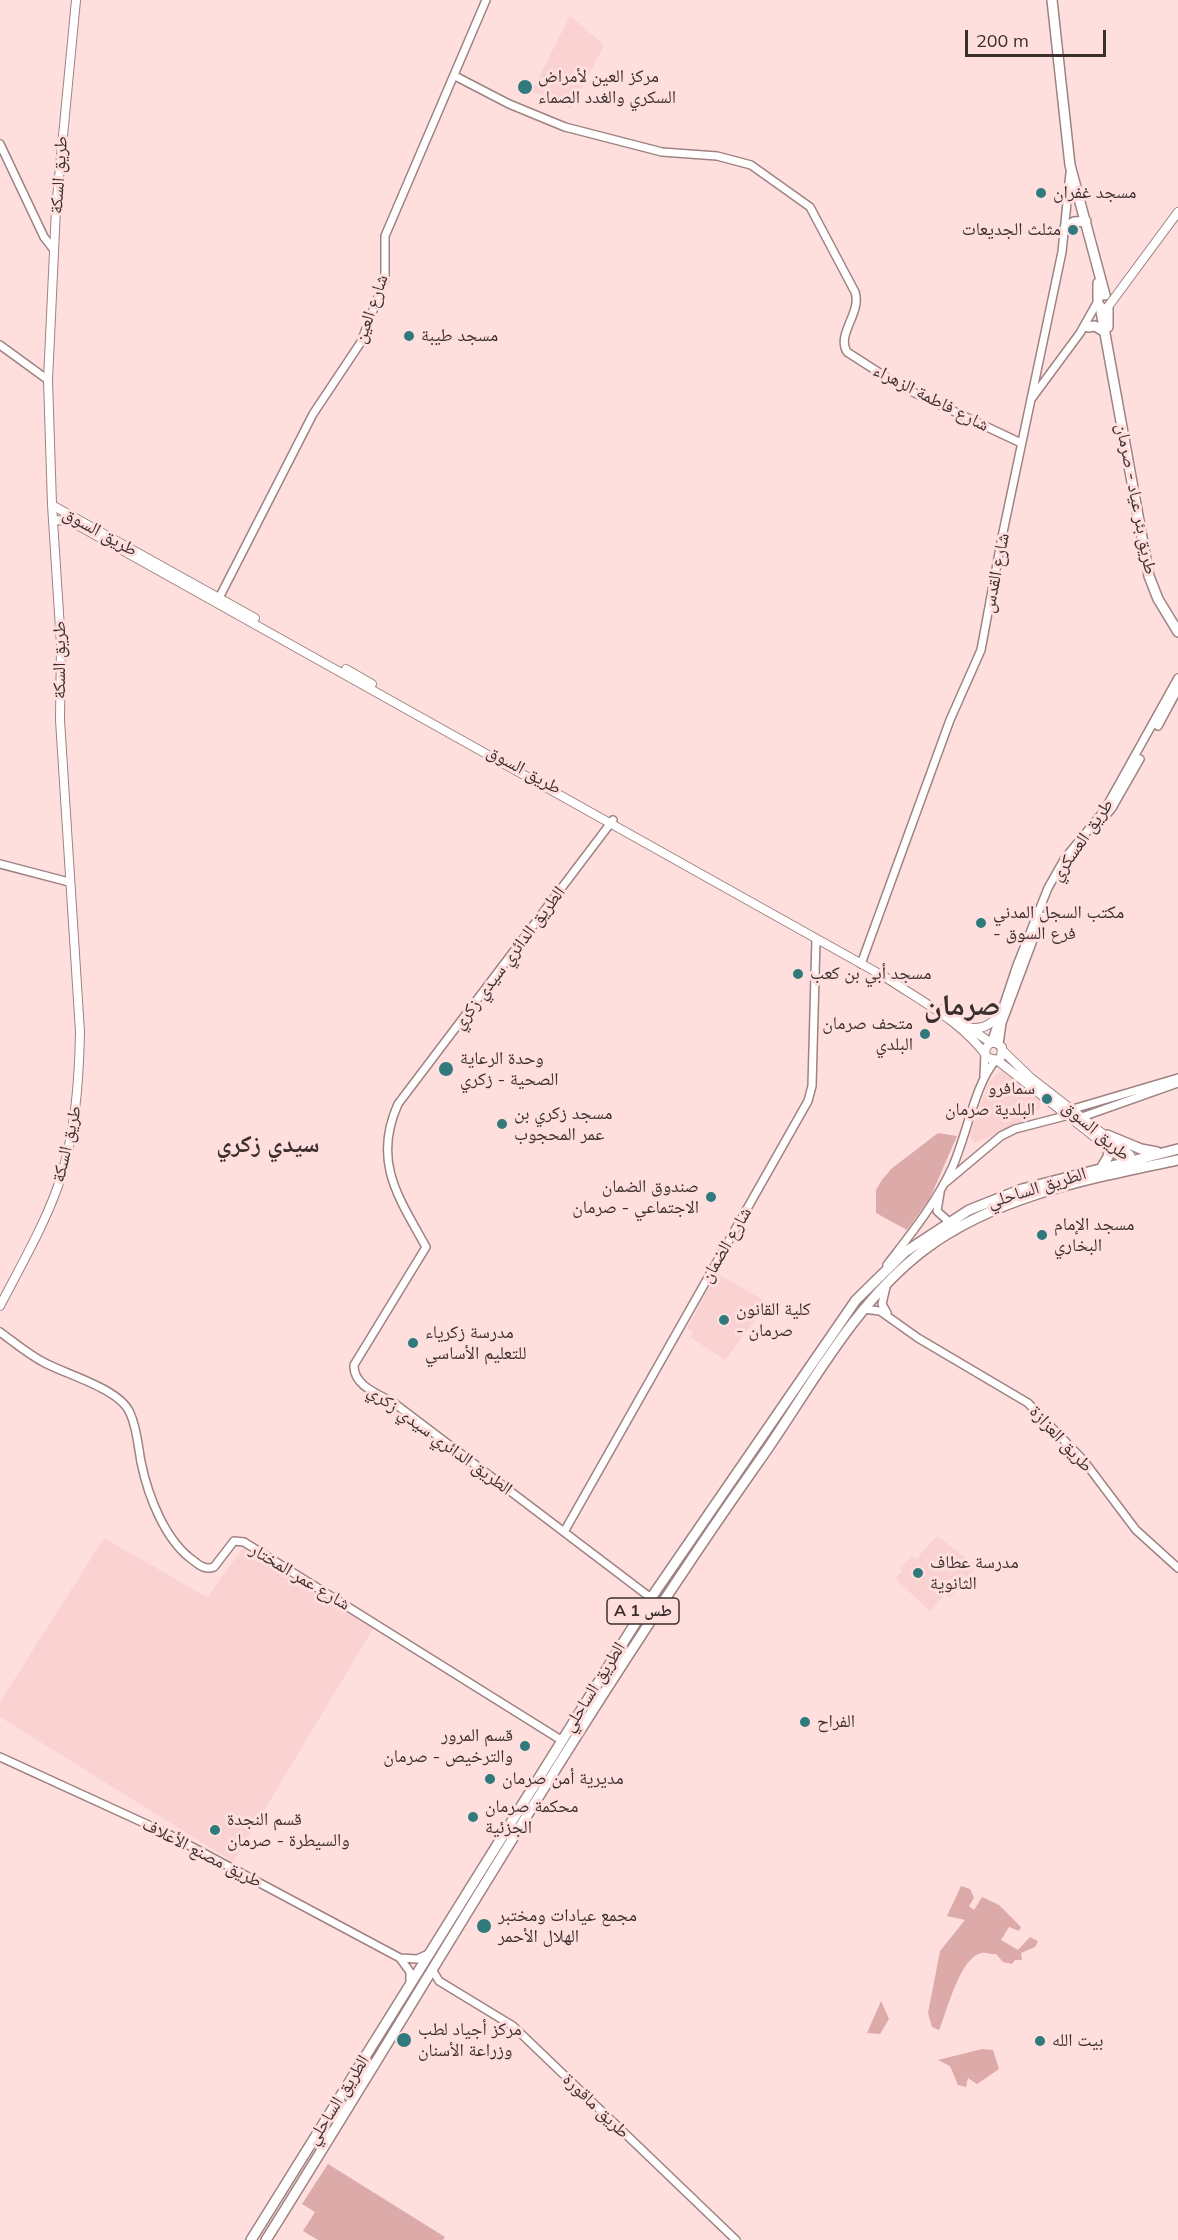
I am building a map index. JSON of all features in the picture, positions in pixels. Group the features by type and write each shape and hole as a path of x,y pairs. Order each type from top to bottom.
{"highway":[{"path":"1052,0 1070,165 1095,257 1104,303"},
{"path":"1065,228 1074,222 1086,221"},
{"name":"طريق بئر عياد - صرمان","path":"1104,303 1105,332 1149,576 1158,599 1178,632"},
{"name":"طريق بئر عياد - صرمان","path":"1104,303 1111,359"},
{"path":"1084,330 1095,326 1105,332"},
{"path":"1101,1168 1109,1155 1107,1140 1160,1153"},
{"name":"الطريق الساحلي","path":"267,2240 633,1645 863,1309 927,1248 979,1217 1160,1153 1178,1149"},
{"name":"الطريق الساحلي","path":"253,2237 426,1955 651,1598 783,1409 833,1330 856,1300 905,1252 948,1221 1022,1189 1101,1168 1131,1163 1178,1160"},
{"path":"719,1499 728,1504"},
{"path":"253,2237 267,2240"}],"main road":[{"name":"طريق السكة","path":"0,1306 54,1196 65,1162 76,1103 80,1032 60,720 61,644 52,505 48,380 62,133 76,0"},
{"path":"1104,303 1127,279 1178,212"},
{"name":"طريق السوق","path":"52,505 923,995 998,1046 1031,1078 1107,1140 1131,1163"},
{"name":"طريق السوق","path":"54,520 70,522 218,600"},
{"name":"طريق السوق","path":"612,822 816,939 862,962 931,1005 976,1042 985,1054 1071,1112"},
{"path":"968,1027 981,1029 991,1024 1000,1014"},
{"path":"985,1054 986,1048 998,1046 996,1060"}],"street":[{"name":"شارع العين","path":"218,600 317,407 361,342 385,279 385,236 486,0"},
{"name":"شارع فاطمة الزهراء","path":"455,76 501,100 565,127 662,152 732,158 758,168 813,210 855,292 857,302 844,340 847,352 900,386 1021,442"},
{"path":"0,144 44,237 54,250"},
{"name":"شارع القدس","path":"862,962 950,720 981,650 1065,228 1070,165"},
{"path":"1031,400 1104,303"},
{"path":"1084,330 1104,303"},
{"path":"0,345 48,380"},
{"name":"طريق العسكري","path":"998,1046 1000,1014 1048,888 1065,858 1104,811 1178,678"},
{"name":"طريق العسكري","path":"998,1046 1002,1023 1053,887 1074,852 1112,808 1178,689"},
{"name":"الطريق الدائري سيدي زكري","path":"612,822 398,1104 388,1130 387,1166 392,1183 426,1247 354,1365 354,1372 361,1383 394,1403 651,1598"},
{"path":"0,864 69,882"},
{"name":"شارع الضمان","path":"564,1532 808,1101 812,1086 816,939"},
{"path":"817,953 829,946"},
{"path":"984,1080 985,1054"},
{"path":"948,1221 937,1207 943,1185 960,1148 984,1080 996,1060"},
{"path":"880,1275 943,1185 1001,1136 1015,1129 1178,1078"},
{"path":"1080,1119 1178,1083"},
{"path":"887,1284 882,1304 891,1317"},
{"name":"طريق العزازة","path":"863,1309 878,1310 891,1317 918,1338 1003,1386 1038,1411 1084,1461 1136,1530 1178,1569"},
{"name":"شارع عمر المختار","path":"0,1332 38,1359 93,1384 127,1407 133,1422 149,1488 173,1540 188,1557 209,1569 219,1564 234,1541 244,1542 561,1740"},
{"name":"طريق مصنع الأعلاف","path":"0,1756 168,1834 400,1958"},
{"path":"400,1958 417,1959 426,1955"},
{"path":"400,1958 410,1972 410,1984"},
{"name":"طريق ماقورة","path":"433,1971 436,1978 513,2026 736,2240"},
{"path":"424,1985 432,1982 447,1985"}],"shaded area":[{"path":"570,16 604,45 571,109 532,91"},
{"path":"1002,1070 1040,1101 1040,1108 1018,1125 974,1143 970,1135 989,1081"},
{"path":"938,1133 957,1136 930,1198 907,1230 876,1213 876,1190 891,1169"},
{"name":"كلية القانون - صرمان","path":"717,1273 768,1303 725,1360 690,1337 693,1332 687,1328"},
{"path":"937,1536 977,1566 950,1598 945,1594 930,1612 895,1578 902,1571 899,1568 912,1556 916,1559"},
{"path":"104,1538 207,1597 243,1548 374,1627 233,1862 0,1717 0,1702"},
{"path":"961,1886 970,1889 974,1898 969,1906 974,1910 982,1897 999,1905 1021,1927 1019,1931 1009,1927 1001,1940 1018,1950 1030,1937 1038,1941 1035,1947 1021,1953 1022,1960 1015,1960 1012,1964 1003,1962 996,1954 984,1953 974,1956 961,1974 939,2030 932,2027 928,2013 940,1951 965,1920 947,1916"},
{"path":"881,2001 889,2019 880,2034 867,2033"},
{"path":"982,2049 993,2050 999,2069 977,2084 968,2078 966,2087 958,2085 950,2066 938,2060"},
{"path":"328,2164 445,2237 443,2240 318,2240 303,2231 315,2212 302,2204"}],"place":[{"name":"مركز العين لأمراض السكري والغدد الصماء","path":"525,87"},
{"name":"مسجد غفران","path":"1041,193"},
{"name":"مثلث الجديعات","path":"1073,230"},
{"name":"مسجد طيبة","path":"409,336"},
{"name":"مكتب السجل المدني - فرع السوق","path":"981,923"},
{"name":"مسجد أبي بن كعب","path":"798,974"},
{"name":"متحف صرمان البلدي","path":"925,1034"},
{"name":"وحدة الرعاية الصحية - زكري","path":"446,1069"},
{"name":"سمافرو البلدية صرمان","path":"1047,1099"},
{"name":"مسجد زكري بن عمر المحجوب","path":"502,1124"},
{"name":"صندوق الضمان الاجتماعي - صرمان","path":"711,1197"},
{"name":"مسجد الإمام البخاري","path":"1042,1235"},
{"name":"كلية القانون - صرمان","path":"724,1320"},
{"name":"مدرسة زكرياء للتعليم الأساسي","path":"413,1343"},
{"name":"مدرسة عطاف الثانوية","path":"918,1573"},
{"name":"الفراح","path":"805,1722"},
{"name":"قسم المرور والترخيص - صرمان","path":"525,1746"},
{"name":"مديرية أمن صرمان","path":"490,1779"},
{"name":"محكمة صرمان الجزئية","path":"473,1817"},
{"name":"قسم النجدة والسيطرة - صرمان","path":"215,1830"},
{"name":"مجمع عيادات ومختبر الهلال الأحمر","path":"484,1926"},
{"name":"مركز أجياد لطب وزراعة الأسنان","path":"404,2040"},
{"name":"بيت الله","path":"1040,2041"}],"district":[{"name":"صرمان","path":"962,1006"},
{"name":"سيدي زكري","path":"268,1145"}]}
